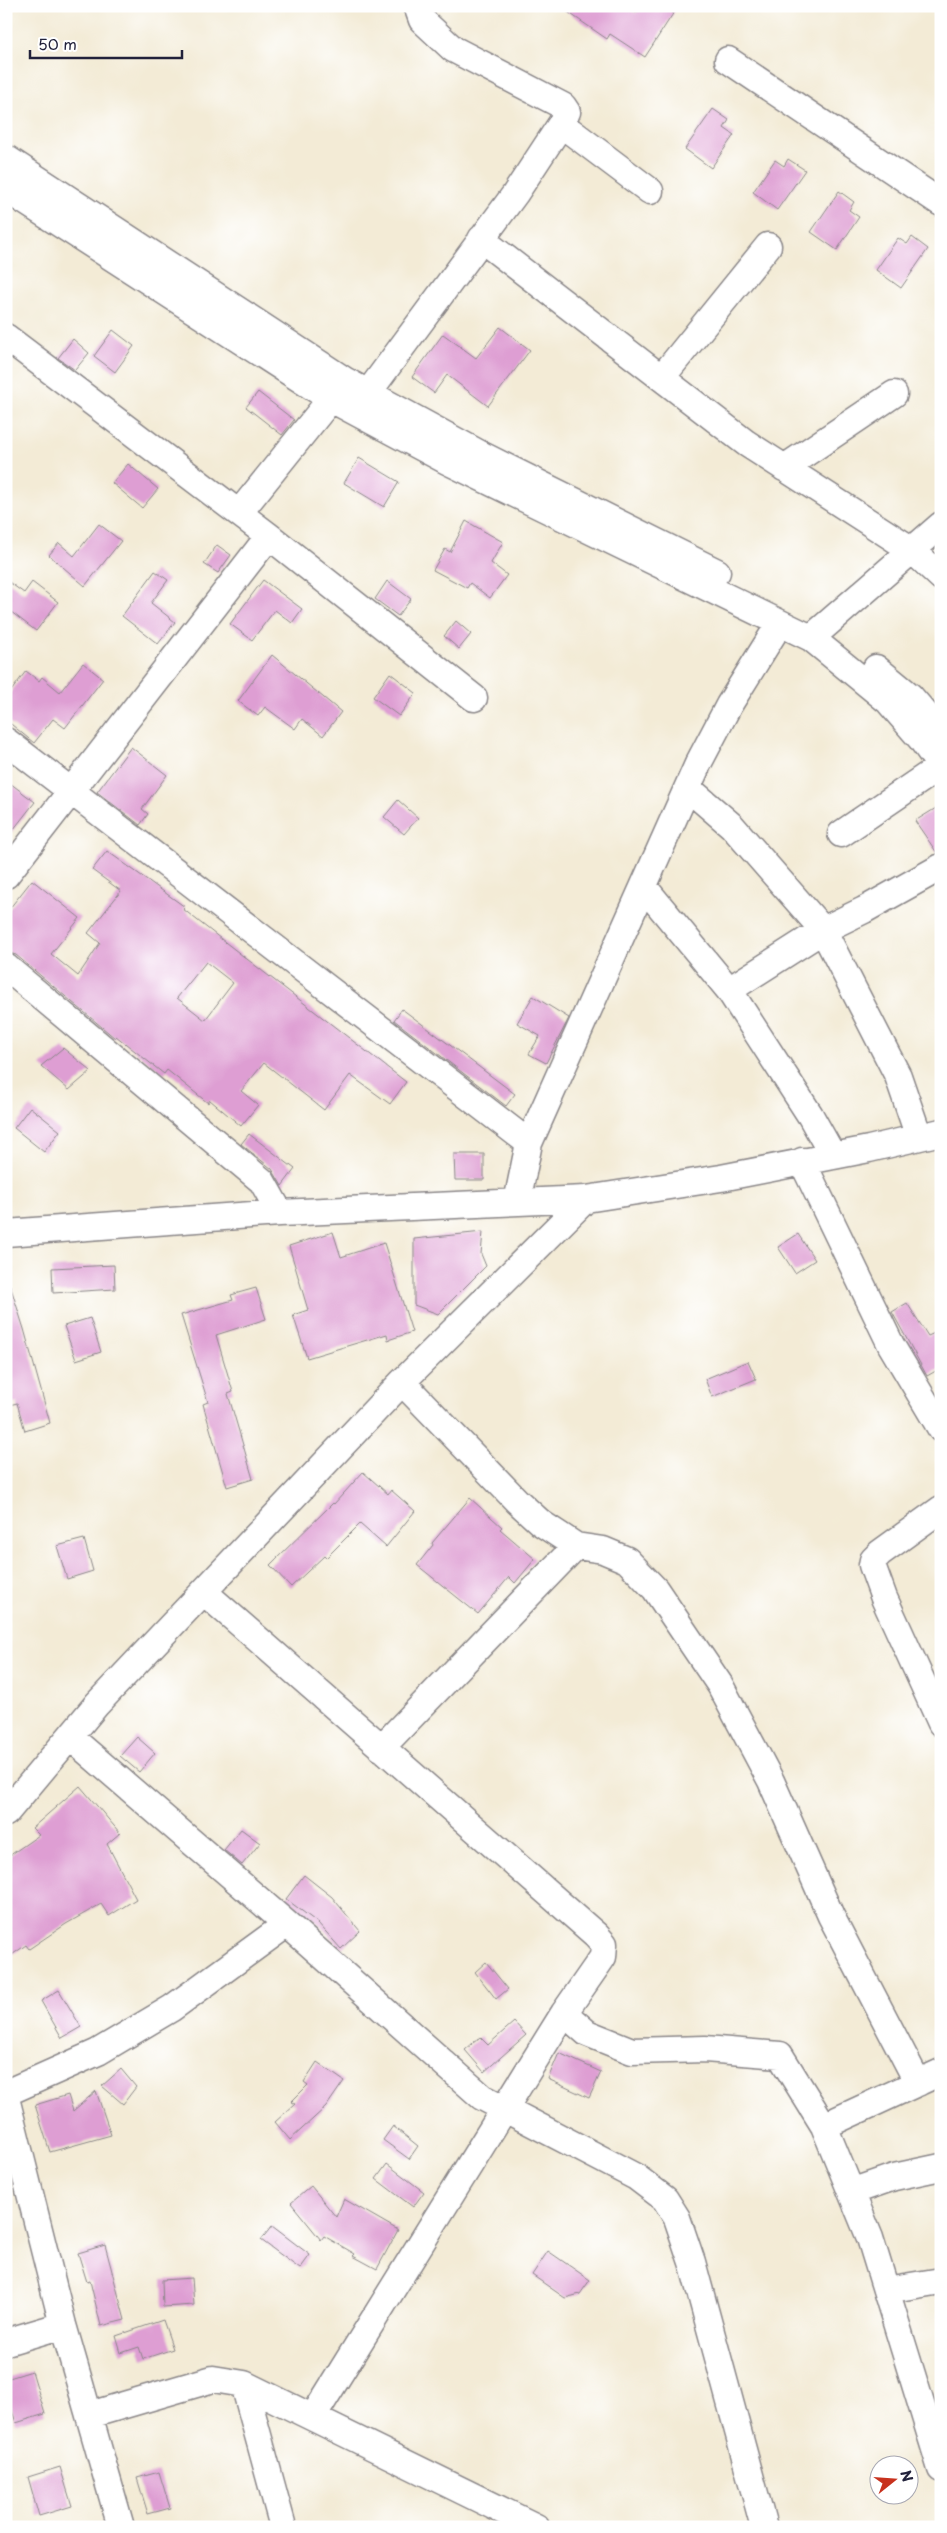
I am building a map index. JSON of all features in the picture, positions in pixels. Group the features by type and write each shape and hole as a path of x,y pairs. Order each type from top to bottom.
{"street":[{"path":"239,513 481,239 561,124 566,112 563,106 453,49 422,20 417,6"},
{"path":"728,60 941,203"},
{"path":"561,124 650,191"},
{"path":"6,158 348,391 447,462 780,623 818,632 888,702 915,732 941,767 841,834"},
{"path":"6,188 348,391 482,455 818,632 910,696 941,712"},
{"path":"481,239 746,443 912,550 941,577"},
{"path":"662,377 768,246"},
{"path":"6,337 269,536 474,698"},
{"path":"784,468 894,394"},
{"path":"818,632 941,525"},
{"path":"6,875 269,536"},
{"path":"517,1202 529,1143 688,788 729,705 780,623"},
{"path":"910,696 941,732"},
{"path":"6,741 529,1143"},
{"path":"6,1233 280,1213 586,1199 721,1178 930,1135 822,930 732,826 688,788"},
{"path":"729,990 822,930 864,910 941,868"},
{"path":"644,887 729,990 814,1120 833,1156"},
{"path":"6,967 262,1182 280,1213"},
{"path":"802,1161 891,1345 941,1429"},
{"path":"8,1807 97,1704 205,1593 402,1382 586,1199"},
{"path":"402,1382 517,1501 541,1523 576,1546 603,1550 627,1560 655,1589 720,1685 771,1781 831,1916 929,2078 824,2126"},
{"path":"941,1509 880,1553 873,1560 872,1565 884,1598 941,1723"},
{"path":"381,1748 576,1546"},
{"path":"205,1593 604,1944 604,1956 564,2013 313,2417"},
{"path":"70,1737 287,1924 482,2097 636,2177 665,2200 677,2218 692,2262 764,2527"},
{"path":"6,2093 98,2052 172,2008 287,1924"},
{"path":"564,2013 587,2033 632,2051 705,2049 780,2056 824,2126 870,2238 941,2469"},
{"path":"6,2098 63,2325 121,2527"},
{"path":"851,2192 894,2177 941,2167"},
{"path":"886,2290 941,2281"},
{"path":"6,2342 63,2325"},
{"path":"90,2415 213,2380 244,2384 536,2527"},
{"path":"244,2384 283,2527"}],"building":[{"path":"559,6 626,6 636,13 640,6 678,6 645,57 610,34 607,39"},
{"path":"713,109 729,120 724,128 734,135 711,168 685,149"},
{"path":"788,159 805,170 777,210 753,192 775,160 784,166"},
{"path":"839,191 854,202 849,210 859,217 837,250 811,232"},
{"path":"912,237 928,249 901,288 876,270 898,238 907,244"},
{"path":"500,327 530,350 488,406 447,375 434,393 412,377 443,334 476,358"},
{"path":"113,330 134,346 115,372 94,356"},
{"path":"73,339 89,353 75,370 58,358"},
{"path":"258,392 294,420 282,435 246,407"},
{"path":"359,458 399,482 384,507 344,483"},
{"path":"128,464 158,489 142,508 112,483"},
{"path":"466,521 503,542 491,563 507,575 490,598 470,583 467,588 433,570 445,549 450,552"},
{"path":"99,524 121,541 85,586 49,555 59,543 74,556"},
{"path":"217,545 231,555 218,573 204,564"},
{"path":"155,571 168,580 151,603 175,622 158,644 122,616"},
{"path":"6,580 24,593 32,582 58,602 36,631 6,608"},
{"path":"263,580 302,609 292,623 275,610 252,640 230,624"},
{"path":"387,581 411,599 398,616 375,599"},
{"path":"456,621 471,634 459,649 444,636"},
{"path":"272,655 341,712 323,736 302,719 295,729 265,707 258,716 238,701"},
{"path":"83,663 103,679 65,728 53,719 34,743 6,720 6,698 26,671 39,681 42,677 60,692"},
{"path":"390,673 416,693 399,716 373,697"},
{"path":"131,747 167,775 142,809 148,814 140,825 97,792"},
{"path":"6,780 35,802 6,839"},
{"path":"398,800 418,818 404,834 384,817"},
{"path":"941,805 941,852 937,853 915,821"},
{"path":"107,851 185,907 183,909 406,1082 390,1104 350,1075 324,1110 264,1063 241,1091 258,1105 241,1126 210,1100 208,1103 167,1070 164,1074 116,1036 115,1038 16,955 6,952 6,913 32,880 80,918 51,954 78,976 100,943 88,933 121,891 92,870","holes":["206,962 233,983 205,1020 177,998"]},
{"path":"533,996 569,1018 546,1063 529,1054 540,1036 517,1023"},
{"path":"402,1009 515,1094 506,1106 394,1020"},
{"path":"63,1048 91,1071 69,1090 41,1066"},
{"path":"30,1107 60,1131 44,1152 14,1128"},
{"path":"249,1134 295,1169 282,1186 272,1169 241,1144"},
{"path":"454,1154 484,1154 484,1180 455,1180"},
{"path":"333,1232 341,1257 384,1243 412,1332 388,1340 387,1334 307,1358 293,1315 308,1310 289,1246"},
{"path":"483,1232 481,1254 486,1266 438,1314 414,1305 414,1239"},
{"path":"798,1234 815,1260 795,1273 778,1247"},
{"path":"114,1265 115,1289 53,1293 52,1268"},
{"path":"6,1285 10,1285 50,1423 25,1431 17,1403 6,1406"},
{"path":"256,1288 266,1319 216,1335 233,1392 228,1394 253,1479 227,1487 203,1404 208,1402 181,1315 233,1300 231,1295"},
{"path":"907,1303 928,1336 941,1330 941,1368 927,1376 892,1312"},
{"path":"90,1318 101,1352 76,1360 64,1326"},
{"path":"748,1361 756,1379 712,1397 705,1379"},
{"path":"363,1472 388,1494 391,1490 415,1511 386,1547 360,1524 326,1558 324,1556 291,1587 270,1565 334,1504"},
{"path":"470,1498 502,1527 500,1529 535,1559 515,1583 509,1577 478,1614 417,1565 433,1545 432,1543"},
{"path":"84,1539 93,1571 67,1579 57,1546"},
{"path":"137,1737 155,1753 139,1772 120,1756"},
{"path":"80,1786 120,1833 107,1844 136,1899 109,1916 101,1904 66,1924 29,1949 26,1945 6,1959 6,1858 39,1835 32,1828"},
{"path":"241,1829 260,1843 242,1865 224,1850"},
{"path":"304,1875 332,1897 360,1931 341,1949 318,1923 286,1899"},
{"path":"486,1962 508,1989 496,1999 475,1972"},
{"path":"59,1990 81,2027 62,2038 41,2001"},
{"path":"514,2022 526,2035 484,2072 465,2050 480,2037 488,2045"},
{"path":"559,2053 601,2072 589,2098 548,2079"},
{"path":"317,2062 344,2081 326,2107 290,2140 275,2122 295,2104 291,2102 308,2085 304,2082"},
{"path":"121,2069 136,2087 123,2104 102,2086"},
{"path":"96,2091 111,2135 50,2152 35,2105 68,2095 73,2111"},
{"path":"393,2126 418,2146 409,2159 383,2140"},
{"path":"387,2164 424,2192 413,2207 376,2179"},
{"path":"311,2186 336,2217 344,2199 398,2230 377,2269 353,2256 355,2254 324,2236 321,2240 291,2203"},
{"path":"272,2226 310,2255 300,2269 261,2240"},
{"path":"105,2245 125,2320 101,2326 90,2281 87,2282 78,2253"},
{"path":"548,2251 590,2280 580,2294 565,2298 532,2275"},
{"path":"192,2278 194,2305 163,2307 162,2280"},
{"path":"163,2320 173,2349 143,2359 139,2347 121,2353 116,2336"},
{"path":"32,2371 45,2414 16,2423 10,2404 6,2405 6,2379"},
{"path":"60,2467 72,2506 39,2516 28,2477"},
{"path":"159,2472 170,2508 148,2514 137,2478"}]}
